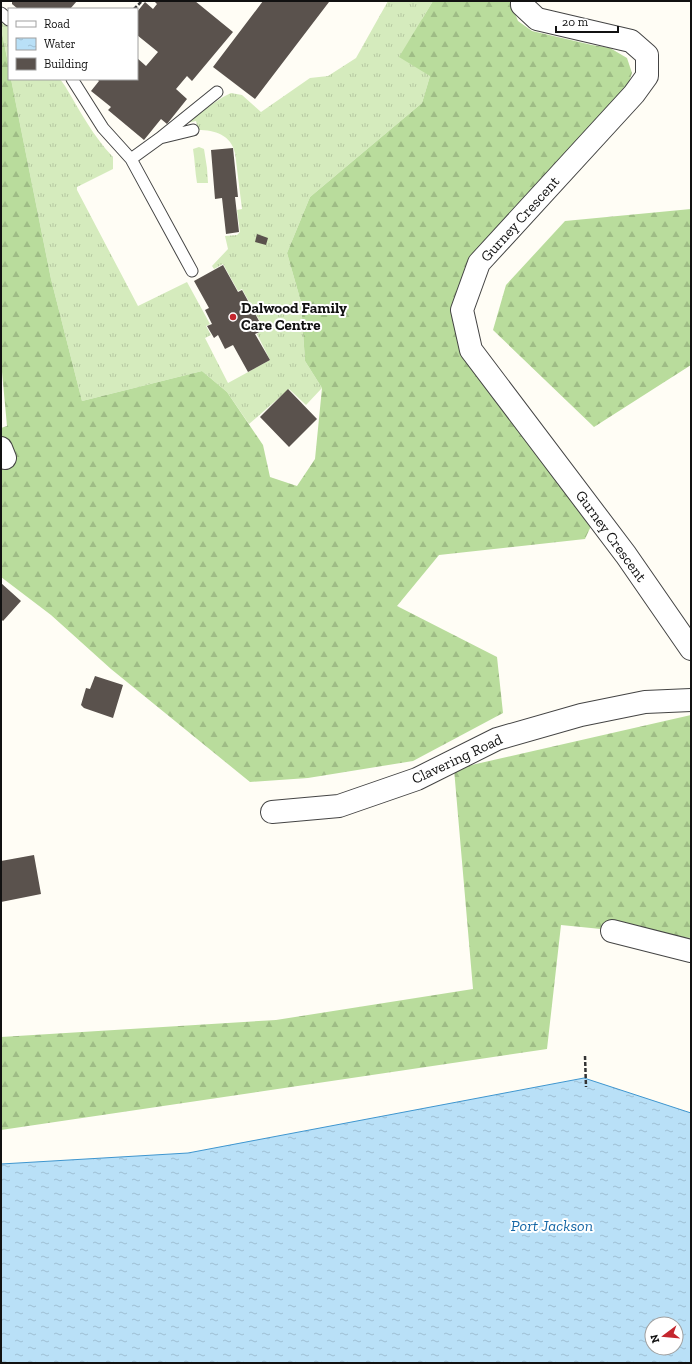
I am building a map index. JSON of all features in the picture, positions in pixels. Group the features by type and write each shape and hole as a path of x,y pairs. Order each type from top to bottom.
{"street":[{"name":"Gurney Crescent","path":"522,1 522,5 537,19 631,41 647,55 647,76 629,100 479,263 462,310 471,350 626,555 691,649"},
{"name":"Clavering Road","path":"272,812 339,806 417,779 497,739 581,715 645,702 691,700"},
{"path":"612,931 691,951"}],"lane":[{"path":"73,80 103,128 133,162 192,271"},
{"path":"133,162 217,92"},
{"path":"160,138 193,130"}],"path":[{"path":"584,1056 586,1087"}],"green space":[{"path":"388,1 433,1 422,19 430,76 422,103 310,197 287,253 301,302 305,361 322,388 306,405 289,389 249,424 227,392 202,371 82,401 51,279 11,80 61,80 93,132 113,157 113,169 77,187 77,190 138,306 187,282 210,324 206,326 211,335 205,338 228,383 270,360 257,334 264,329 242,289 238,291 223,264 214,269 212,266 228,249 225,236 237,235 240,232 237,210 242,209 235,153 230,142 226,138 210,131 198,130 196,121 182,124 231,93 242,95 261,112 310,78 328,76 356,58"},
{"path":"433,1 510,1 518,21 532,31 610,48 627,58 632,73 628,85 465,267 457,300 454,326 592,524 585,539 439,555 397,606 497,657 503,713 413,761 308,778 250,782 111,669 51,615 1,577 1,428 7,426 1,361 1,28 8,63 8,80 11,80 51,279 82,401 202,371 227,392 263,445 270,477 297,486 315,459 322,388 305,361 301,302 287,253 310,197 422,103 430,76 399,57"},
{"path":"1,20 8,27 8,63 1,28"},
{"path":"199,147 204,149 208,183 197,183 193,149"},
{"path":"691,209 691,365 594,427 493,330 506,285 565,221"},
{"path":"691,715 691,938 561,925 547,1049 1,1130 1,1037 276,1020 473,989 454,769"}],"water":[{"name":"Port Jackson","path":"584,1078 691,1113 691,1363 1,1363 1,1164 188,1153"}],"building":[{"path":"12,1 77,1 71,8 17,8 12,4"},
{"path":"154,1 195,1 233,32 192,81 187,76 176,89 187,99 167,124 161,119 144,140 108,110 111,107 91,91 99,81 98,80 138,80 138,59 146,66 158,52 138,36 138,11 145,2 153,9 157,4"},
{"path":"263,1 329,2 255,99 213,67"},
{"path":"233,148 238,197 235,197 239,232 226,234 222,198 215,199 211,150"},
{"path":"257,234 268,238 266,245 255,242"},
{"name":"Dalwood Family Care Centre","path":"223,265 238,292 242,290 264,330 255,334 270,360 248,372 233,345 225,349 218,335 214,338 207,326 212,324 205,310 209,308 194,281"},
{"path":"288,389 317,419 289,447 260,417"},
{"path":"1,583 21,601 3,621 1,619"},
{"path":"95,676 123,685 113,718 84,708 81,705 86,688 90,689"},
{"path":"34,855 41,894 1,902 1,861"}],"place":[{"name":"Dalwood Family Care Centre","path":"233,317"}]}
